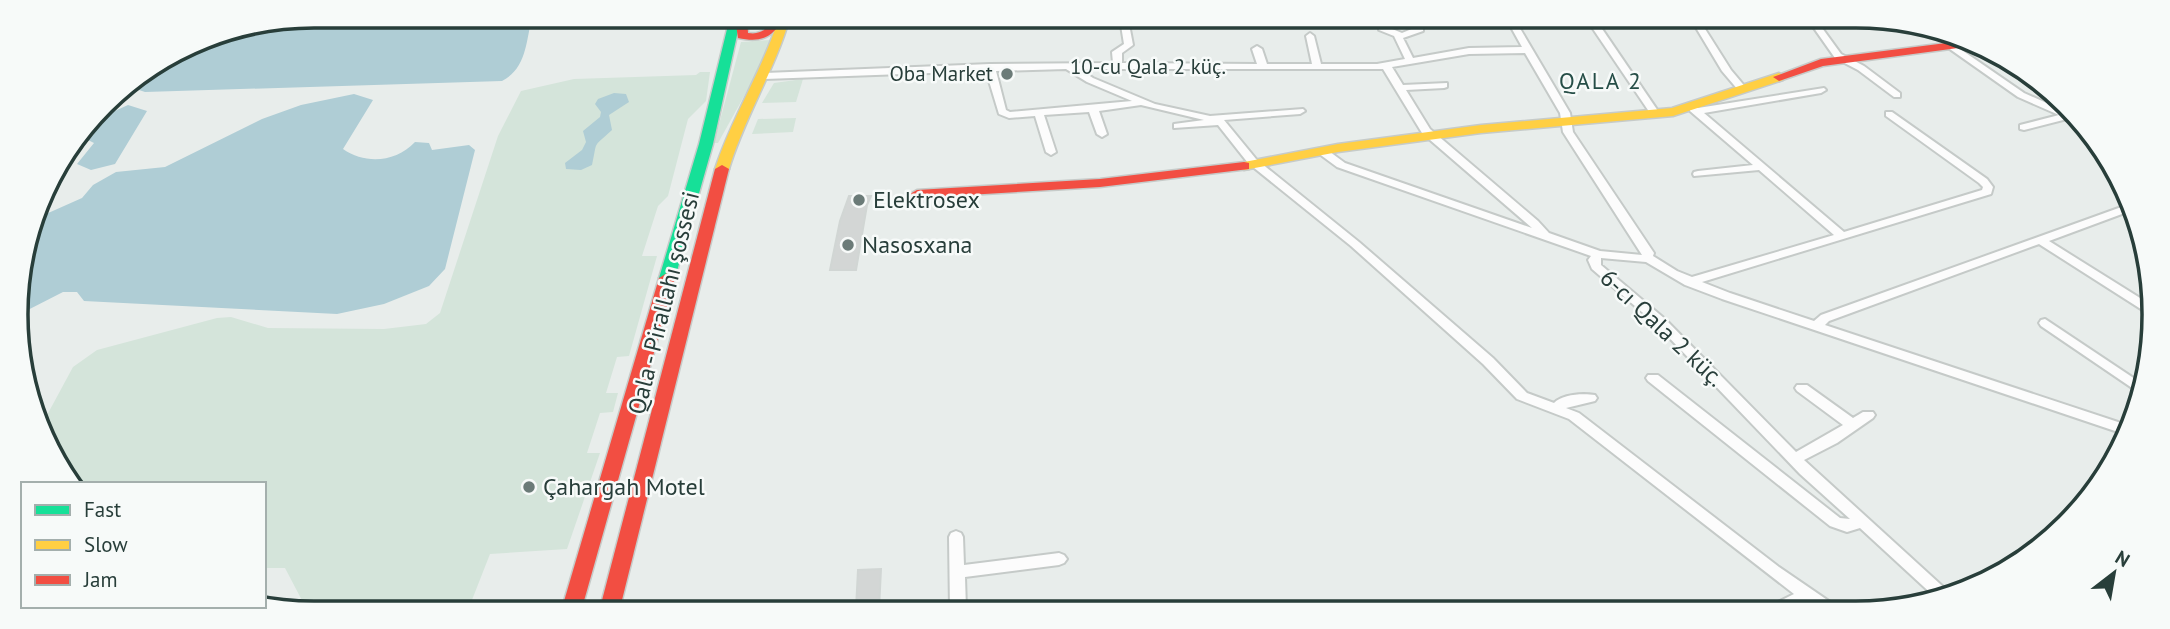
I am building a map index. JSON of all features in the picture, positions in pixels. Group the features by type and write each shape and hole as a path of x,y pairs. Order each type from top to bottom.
{"main road":[{"name":"Qala - Pirallahı şossesi","path":"574,601 706,144 736,28"},
{"path":"741,28 742,36 751,39 769,35 773,28"},
{"name":"Qala - Pirallahı şossesi","path":"612,601 726,154 741,116 765,76 778,47 783,28"},
{"path":"917,194 1100,183 1257,165 1322,151 1431,135 1693,109 1814,65 1950,45"}],"street":[{"path":"1118,66 1117,52 1129,45 1126,28"},
{"path":"1382,28 1400,35 1419,28"},
{"name":"6-cı Qala 2 küç.","path":"1516,28 1565,113 1568,132 1644,246 1647,257 1598,254 1594,260 1597,266 1661,322 1794,458 1936,589"},
{"path":"1596,28 1655,114"},
{"path":"1700,28 1727,71 1742,89"},
{"path":"1818,28 1836,53 1897,95"},
{"path":"1400,35 1405,55 1410,60"},
{"path":"1310,36 1317,67"},
{"path":"1950,45 2012,90 2056,110"},
{"path":"1257,49 1263,67"},
{"name":"10-cu Qala 2 küç.","path":"765,76 989,67 1387,67 1410,60 1469,51 1528,50"},
{"path":"1068,66 1090,80 1142,102"},
{"path":"989,67 1004,114 1039,114 1142,102 1173,104 1216,120 1257,165 1446,323 1522,396 1539,405 1558,408 1574,416 1815,601"},
{"path":"1387,67 1431,135 1534,223 1545,236"},
{"path":"1400,88 1444,85"},
{"path":"1693,109 1821,90"},
{"path":"1093,109 1102,134"},
{"path":"1693,109 1843,237"},
{"path":"1178,126 1300,111"},
{"path":"1039,114 1051,152"},
{"path":"1689,282 1843,237 1988,190 1983,181 1962,164 1889,114"},
{"path":"2024,128 2064,119"},
{"path":"1322,151 1341,165 1598,254"},
{"path":"1698,174 1761,167"},
{"path":"1816,327 1825,318 2122,211"},
{"path":"2042,241 2141,304"},
{"path":"1647,257 1689,282 2118,427"},
{"path":"2045,323 2133,383"},
{"path":"1653,378 1835,522 1847,526 1862,522"},
{"path":"1802,388 1853,425"},
{"path":"1558,408 1563,402 1590,398"},
{"path":"1794,458 1813,450 1868,415"},
{"path":"956,537 958,601"},
{"path":"958,572 1059,559"},
{"path":"1797,601 1807,596"}],"shaded area":[{"path":"770,40 762,64 718,143 714,143 741,42"},
{"path":"710,72 706,101 688,119 668,196 658,206 642,256 657,256 629,356 617,357 606,393 618,393 613,412 600,413 587,453 600,453 567,549 490,554 472,601 302,600 285,568 266,568 266,482 82,482 76,474 47,416 73,367 97,350 217,318 231,317 268,328 384,329 426,324 440,313 498,136 521,91 574,79 696,75"},
{"path":"803,79 796,102 762,103 774,83"},
{"path":"796,118 793,132 752,134 758,119"}],"water":[{"path":"530,28 521,61 510,76 502,81 145,92 137,89 171,66 205,50 240,38 277,30"},
{"path":"614,93 626,94 629,102 609,115 612,130 596,145 592,165 581,170 566,169 565,163 582,150 586,142 583,131 600,117 601,112 595,104 598,99"},
{"path":"354,94 373,100 343,149 361,157 390,157 415,142 429,143 432,150 469,145 475,150 445,269 429,286 384,304 337,314 84,301 77,292 63,292 28,310 30,277 46,214 82,198 93,185 116,172 165,167 262,119 301,105"},
{"path":"128,105 147,111 115,164 91,170 77,164 94,143 87,140 112,112"}],"building":[{"name":"Nasosxana","path":"849,196 871,196 867,205 856,270 830,270 840,221"},
{"path":"881,569 879,601 856,601 858,570"}],"traffic: fast":[{"path":"667,278 706,144 733,28"}],"traffic: slow":[{"path":"722,169 736,130 772,56 782,28"},
{"path":"1244,166 1338,148 1481,129 1673,112 1779,77"}],"traffic: jam":[{"path":"742,28 742,36 756,37 765,35 773,28"},
{"path":"1779,77 1821,63 1955,46"},
{"path":"917,194 1100,183 1244,166"},
{"path":"612,601 722,169"},
{"path":"574,601 667,278"}],"place":[{"name":"Oba Market","path":"1007,74"},
{"name":"Elektrosex","path":"859,200"},
{"name":"Nasosxana","path":"848,245"},
{"name":"Çahargah Motel","path":"529,487"}],"district":[{"name":"QALA 2","path":"1601,81"}]}
